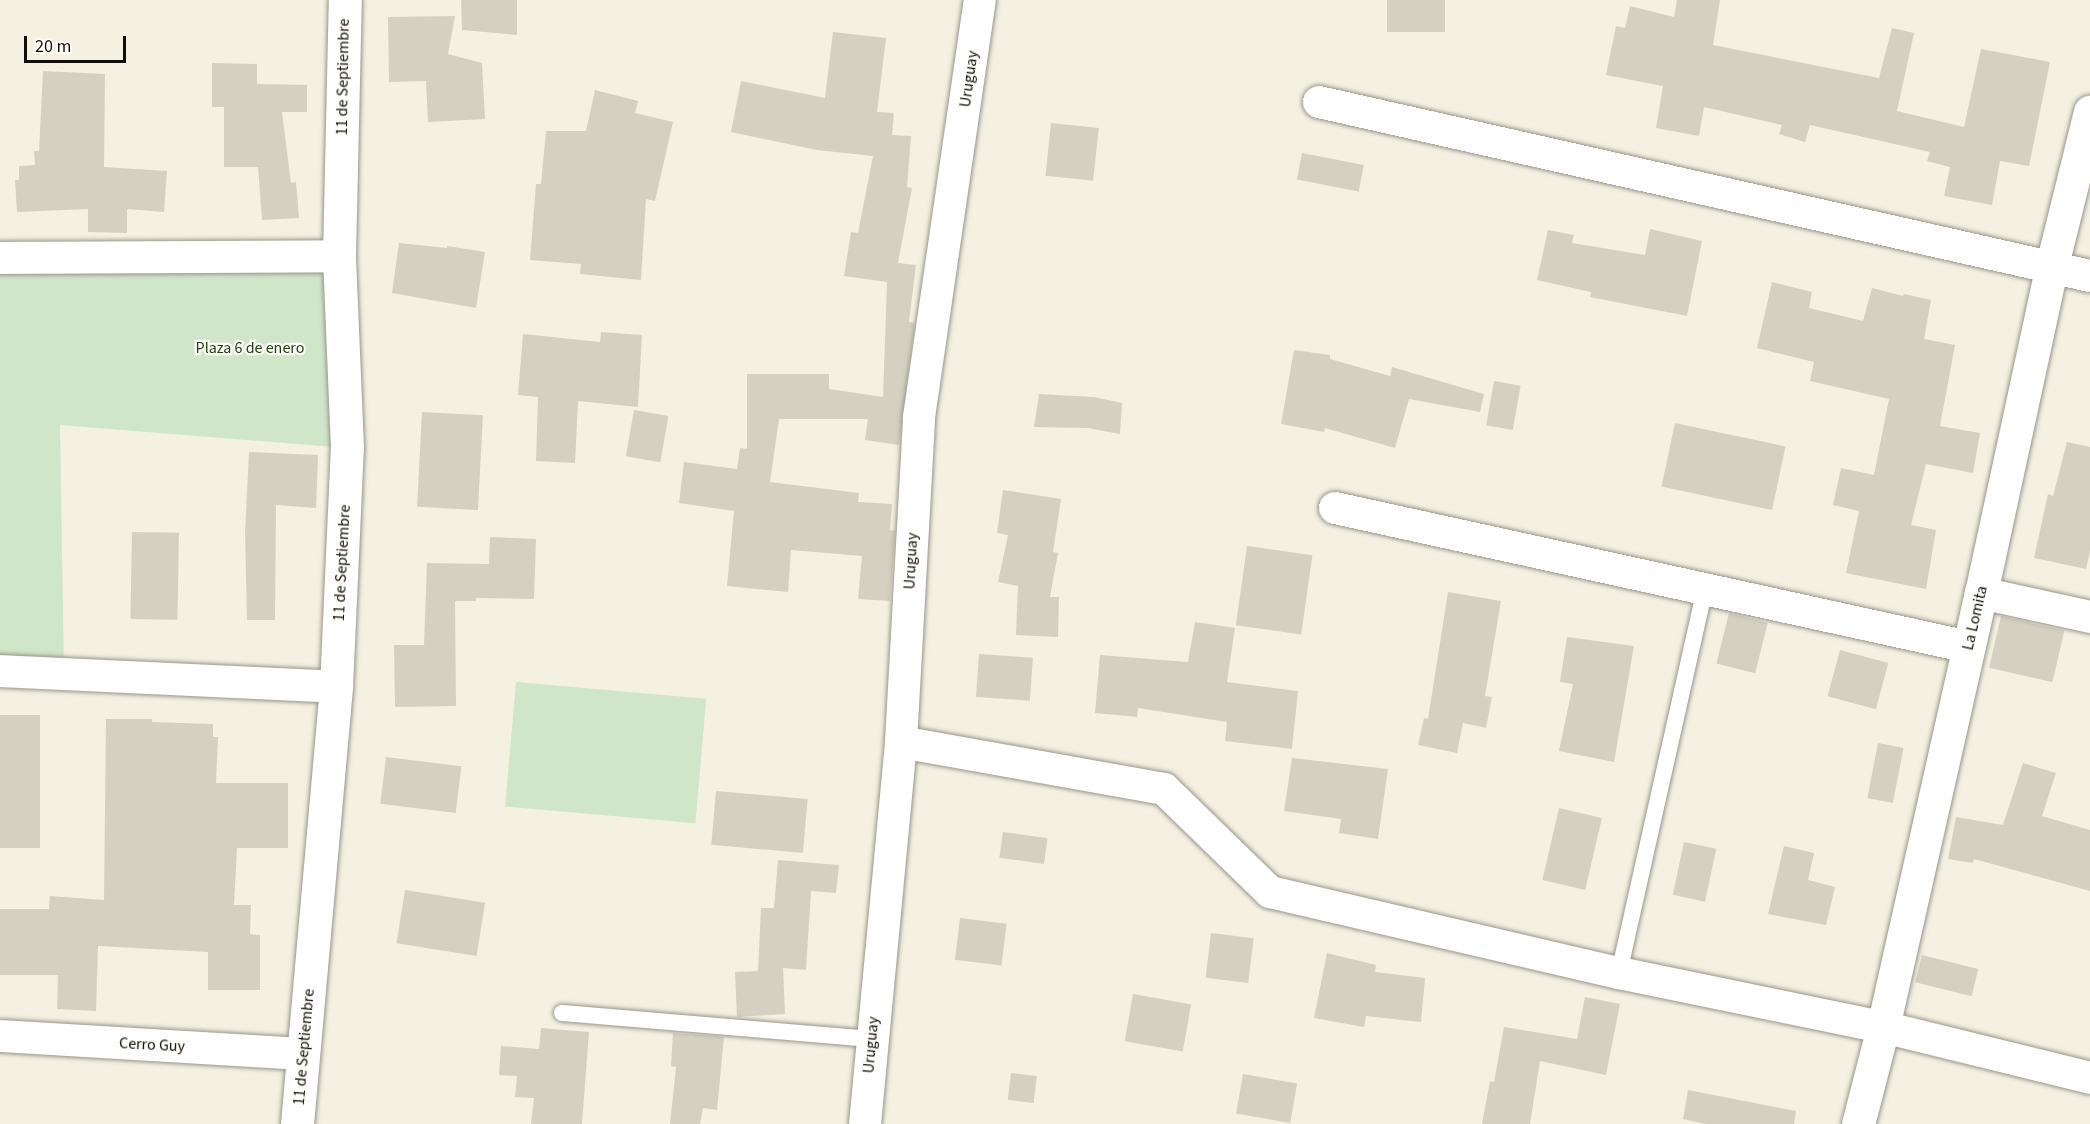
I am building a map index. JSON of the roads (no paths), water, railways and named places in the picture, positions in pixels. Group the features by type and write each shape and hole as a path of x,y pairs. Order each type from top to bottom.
{"main road":[{"name":"11 de Septiembre","path":"297,1124 336,687 347,448 339,256 345,0"},
{"name":"La Lomita","path":"1858,1124 1883,1027 2052,265 2090,112"}],"street":[{"name":"Uruguay","path":"865,1124 901,742 920,417 980,0"},
{"path":"1319,102 2052,265 2090,276"},
{"path":"0,258 339,256"},
{"path":"1335,508 1969,646"},
{"path":"1981,593 2090,617"},
{"path":"0,671 336,687"},
{"path":"901,742 1164,789 1270,892 1619,973 1883,1027 2090,1078"},
{"name":"Cerro Guy","path":"0,1036 303,1054"}],"lane":[{"path":"1619,973 1706,588"},
{"path":"562,1013 872,1039"}],"park label":[{"name":"Plaza 6 de enero","path":"250,348"}]}
